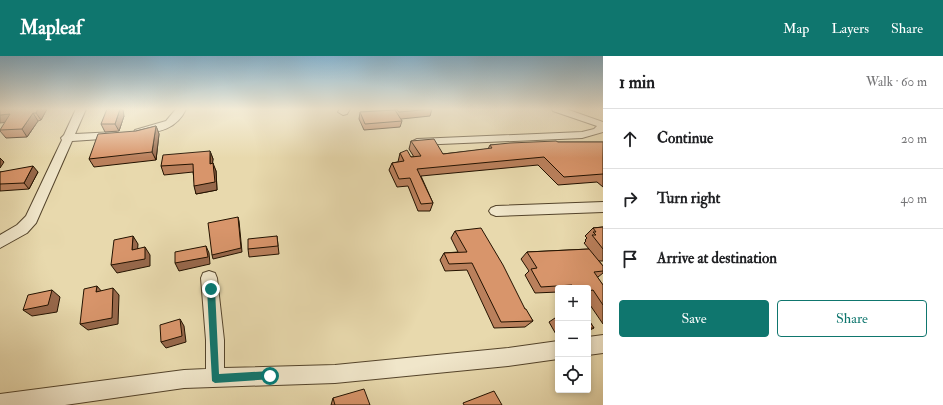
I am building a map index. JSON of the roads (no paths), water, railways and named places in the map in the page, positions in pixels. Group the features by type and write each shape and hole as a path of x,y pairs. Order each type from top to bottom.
{"street":[{"path":"0,242 22,229 31,219 73,125"},
{"path":"66,138 129,134 163,125"},
{"path":"417,142 588,135 598,132 603,126"},
{"path":"496,211 603,207"},
{"path":"209,278 215,340 215,378"},
{"path":"591,346 603,344"},
{"path":"0,404 141,384 215,378 342,373 508,357 555,350"}]}
